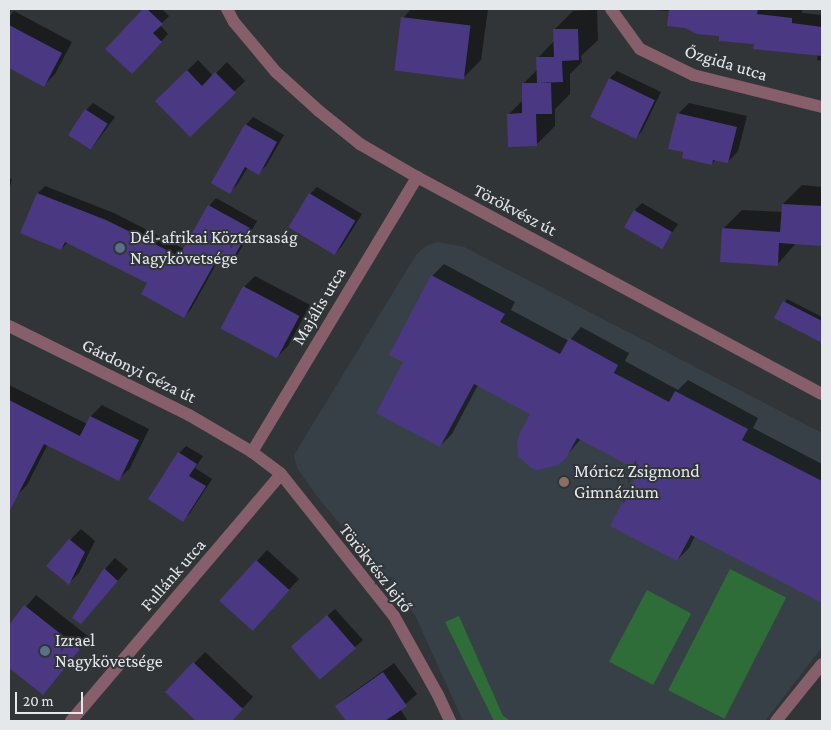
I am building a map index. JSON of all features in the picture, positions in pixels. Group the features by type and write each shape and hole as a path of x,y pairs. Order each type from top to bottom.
{"street":[{"name":"Törökvész út","path":"227,9 234,22 276,72 319,112 360,144 417,177 822,394"},
{"name":"Őzgida utca","path":"611,9 640,49 693,75 822,107"},
{"name":"Majális utca","path":"252,452 417,177"},
{"name":"Gárdonyi Géza út","path":"9,326 189,415 252,452"},
{"name":"Törökvész lejtő","path":"252,452 281,474 394,616 438,695 450,721"},
{"name":"Fullánk utca","path":"71,721 281,474"},
{"path":"776,721 822,664"}],"shaded area":[{"name":"Móricz Zsigmond Gimnázium","path":"437,242 464,247 822,433 822,647 765,721 463,721 415,615 316,495 297,468 294,455 416,255 426,246"}],"green space":[{"path":"730,569 786,598 724,719 668,690"},
{"path":"647,590 691,613 653,685 609,662"},
{"path":"459,616 503,716 511,721 494,721 445,622"}],"building":[{"path":"143,9 147,9 163,24 153,33 162,42 132,74 105,49"},
{"path":"669,9 758,9 757,14 792,18 792,23 822,27 822,56 753,49 754,44 719,41 719,36 697,34 685,28 667,26"},
{"path":"401,17 470,26 464,79 394,71"},
{"path":"9,25 62,53 44,87 9,68"},
{"path":"553,29 578,29 579,60 562,61 563,82 537,83 536,57 554,57"},
{"path":"187,70 202,86 215,72 236,93 190,137 155,101"},
{"path":"609,78 655,100 636,139 590,117"},
{"path":"522,83 551,83 552,114 536,114 537,146 508,147 507,114 522,113"},
{"path":"85,109 108,124 91,150 68,135"},
{"path":"677,113 737,127 728,163 713,160 712,165 682,158 683,152 668,149"},
{"path":"245,124 277,142 259,175 245,167 230,194 211,183"},
{"path":"37,193 106,220 179,256 208,205 250,228 229,266 217,259 184,318 141,294 147,283 65,242 61,250 20,233"},
{"path":"309,193 355,221 335,255 288,227"},
{"path":"782,204 822,206 822,246 779,243 778,266 720,262 722,228 780,232"},
{"path":"634,210 672,232 662,249 624,227"},
{"path":"431,275 505,314 500,322 560,354 569,338 618,365 614,373 669,402 675,391 748,429 742,440 822,481 822,603 691,535 677,561 610,526 639,471 577,438 566,458 558,465 538,470 531,468 518,456 517,445 519,435 530,414 474,384 440,447 376,413 403,362 389,355"},
{"path":"243,286 300,316 277,358 220,328"},
{"path":"783,301 822,321 822,343 774,318"},
{"path":"9,400 80,436 90,416 139,440 119,481 44,444 9,512"},
{"path":"178,452 197,464 189,476 206,486 183,522 148,499"},
{"path":"69,539 85,552 69,585 46,566"},
{"path":"256,560 289,590 253,631 219,601"},
{"path":"104,568 118,581 81,624 72,618"},
{"name":"Izrael Nagykövetsége","path":"24,605 80,649 43,695 9,668 9,625"},
{"path":"327,615 356,648 320,680 291,646"},
{"path":"193,662 243,709 232,721 196,721 165,692"},
{"path":"383,672 407,706 385,721 346,721 335,706"}],"place":[{"name":"Dél-afrikai Köztársaság Nagykövetsége","path":"120,248"},
{"name":"Móricz Zsigmond Gimnázium","path":"564,482"},
{"name":"Izrael Nagykövetsége","path":"45,651"}]}
